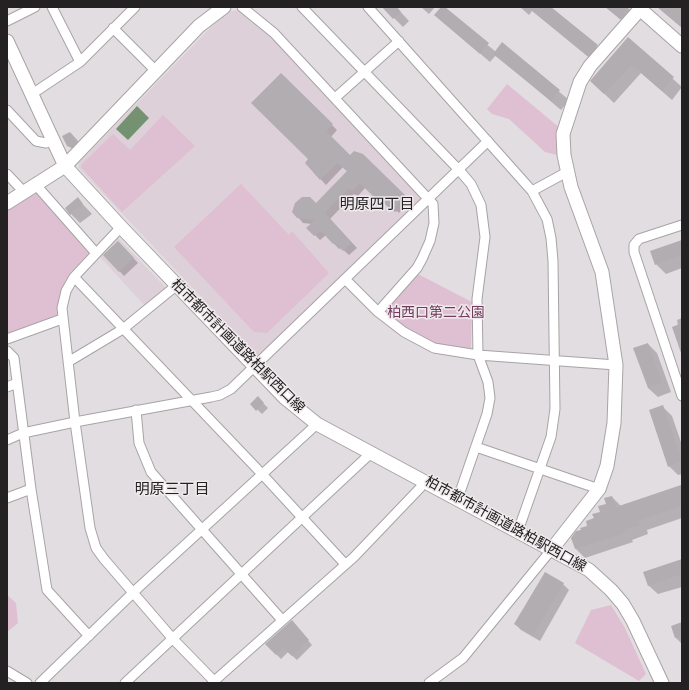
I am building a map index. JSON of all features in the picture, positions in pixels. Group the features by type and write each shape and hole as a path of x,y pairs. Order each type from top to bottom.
{"street":[{"path":"7,21 35,7"},
{"path":"52,7 80,62"},
{"path":"32,94 80,62 135,7"},
{"path":"7,204 65,166 199,26 224,7"},
{"path":"242,7 274,33 433,204 434,223 430,242 417,268 378,312"},
{"path":"302,7 459,170 471,184 481,204 485,237 477,299 478,355 488,382 490,398 487,414 458,498"},
{"path":"368,7 532,191 546,219 551,238 555,409 551,438 518,531"},
{"path":"429,683 463,658 599,489 607,466 614,423 616,365 602,272 567,172 563,134 580,82 590,66 641,8 682,46"},
{"path":"113,28 156,71"},
{"name":"柏市都市計画道路柏駅西口線","path":"7,41 65,166 120,227 294,407 317,424 458,498 589,570 611,590 623,604 633,621 662,683"},
{"path":"335,98 399,41"},
{"path":"7,110 36,141 46,143 53,140"},
{"path":"7,440 23,433 75,422 220,395 231,389 488,141"},
{"path":"532,191 567,172"},
{"path":"7,174 24,192"},
{"path":"36,185 95,252"},
{"path":"682,225 638,239 634,245 634,252 682,396"},
{"path":"120,227 95,252 74,277 66,291 62,308 62,319 75,422 90,528 96,548 173,639 214,683 345,564 420,488 424,480"},
{"path":"74,277 262,474 345,564"},
{"path":"345,279 378,312 404,332 434,348 478,355 616,365"},
{"path":"68,362 123,329 177,285"},
{"path":"7,339 62,319"},
{"path":"7,351 14,358 23,433 47,590 89,636"},
{"path":"7,387 17,383"},
{"path":"136,410 139,443 151,472 282,620"},
{"path":"40,683 133,592 317,424"},
{"path":"476,447 599,489"},
{"path":"125,683 242,575 371,452"},
{"path":"7,498 31,489"},
{"path":"7,671 27,683"}],"shaded area":[{"path":"239,10 271,36 423,195 423,200 258,357 79,168 79,163 218,20 231,11"},
{"path":"137,106 149,118 128,140 116,129"},
{"path":"117,237 168,290 146,307 99,256"}],"green space":[{"path":"507,84 560,128 557,155 545,152 509,119 492,114 487,109"},
{"path":"163,115 195,146 122,212 81,167 82,164 113,134 130,150"},
{"path":"241,184 289,235 292,231 329,273 267,333 254,332 174,247"},
{"path":"35,193 40,193 89,249 89,253 70,273 66,280 60,294 57,316 54,319 7,337 7,211"},
{"name":"柏西口第二公園","path":"418,274 472,302 471,349 436,344 407,329 384,312"},
{"path":"7,595 16,603 18,623 7,632"},
{"path":"611,605 625,628 646,674 639,681 575,643 591,610"}],"building":[{"path":"382,7 397,7 401,12 393,19"},
{"path":"441,7 445,7 489,43 480,54 434,15"},
{"path":"528,7 551,7 598,45 588,56"},
{"path":"606,7 629,7 620,19"},
{"path":"657,7 682,7 682,28"},
{"path":"628,37 674,77 662,91 632,65 604,94 590,81"},
{"path":"502,42 560,90 551,101 493,54"},
{"path":"281,73 333,124 326,131 350,155 354,151 363,154 405,195 394,209 392,206 389,208 376,195 374,197 360,183 353,191 348,189 325,213 352,243 343,251 335,243 333,244 321,231 314,236 306,228 315,220 297,218 292,212 295,203 302,197 310,197 316,203 347,171 337,163 320,180 305,163 308,159 251,103"},
{"path":"70,132 78,141 72,148 67,146 62,136"},
{"path":"78,197 83,204 70,215 65,208"},
{"path":"682,240 682,255 655,265 650,251"},
{"path":"118,241 134,258 119,272 103,255"},
{"path":"682,323 682,352 681,353 672,327"},
{"path":"648,343 662,383 648,388 633,348"},
{"path":"258,396 264,403 256,411 250,404"},
{"path":"663,405 682,461 668,467 649,410"},
{"path":"681,485 682,506 638,521 640,525 624,530 625,533 575,549 571,538 576,531 581,530 580,528 587,526 586,521 594,518 592,514 600,512 598,506 606,504 604,498 612,496 616,507"},
{"path":"682,559 682,574 648,586 643,572"},
{"path":"545,572 564,583 533,636 514,624"},
{"path":"292,620 309,640 292,656 283,648 276,655 265,644"},
{"path":"682,622 682,636 675,638 671,626"}],"district":[{"name":"明原四丁目","path":"377,206"},
{"name":"明原三丁目","path":"172,491"}]}
